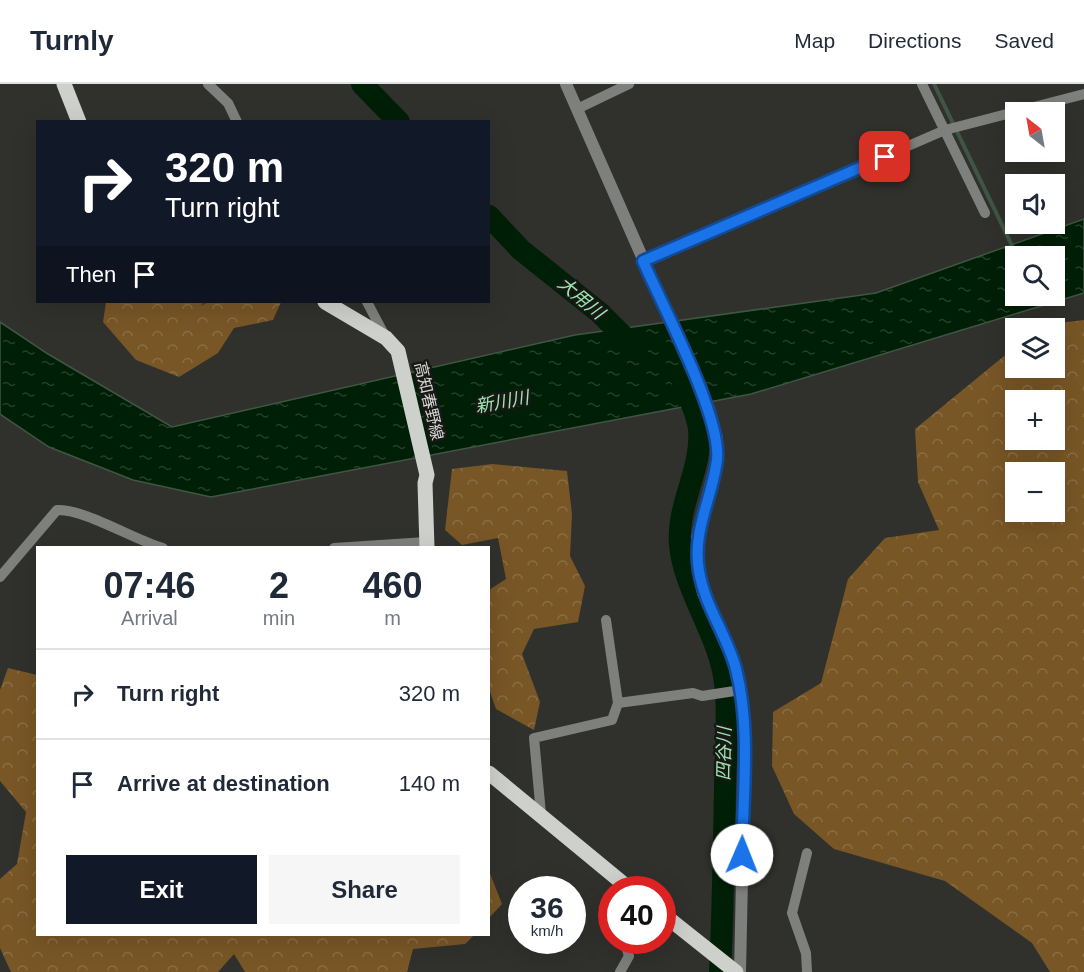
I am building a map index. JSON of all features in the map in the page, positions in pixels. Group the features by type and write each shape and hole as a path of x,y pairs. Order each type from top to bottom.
{"main road":[{"path":"64,84 78,120"},
{"name":"高知春野線","path":"327,303 386,338 398,351 403,362 428,475 425,483 426,545"},
{"path":"490,774 542,814 607,876"},
{"path":"676,925 734,970"}],"street":[{"path":"208,84 228,103 236,120"},
{"path":"566,84 709,409 717,438 717,460 697,538 698,568 703,593 735,665 735,690 745,738 734,970"},
{"path":"576,109 629,84"},
{"path":"922,84 985,213"},
{"path":"643,261 945,130 1084,94"},
{"path":"368,303 386,338"},
{"path":"0,576 57,510 71,509 121,533 157,546"},
{"path":"395,546 426,545"},
{"path":"542,814 534,738 612,720 618,703 606,620"},
{"path":"618,703 693,693 702,696 735,690"},
{"path":"807,853 792,913 806,953 807,972"},
{"path":"620,972 628,954"}],"green space":[{"path":"106,303 281,303 273,320 234,328 218,353 179,377 136,360 103,322"},
{"path":"1084,320 1084,972 1050,972 1032,943 945,881 834,849 794,814 772,766 773,712 821,683 848,579 885,538 939,530 918,482 915,429 1005,355 1005,378 1065,378 1065,322"},
{"path":"492,464 567,471 572,514 570,556 585,586 578,622 534,629 522,654 540,702 534,730 496,709 490,692 490,589 506,579 498,538 462,545 445,530 452,469"},
{"path":"8,668 36,675 36,936 473,936 465,944 413,949 407,972 245,972 234,954 218,972 11,972 0,948 0,879 17,864 26,812 0,781 0,690"},
{"path":"490,874 502,904 490,917"}],"water":[{"path":"1084,219 1084,293 1065,299 1065,246 1008,246 1042,234 1065,234 1065,226"},
{"name":"新川川","path":"1005,247 1005,306 1041,306 751,394 211,497 133,480 49,447 0,414 0,322 48,354 172,427 575,335 876,293"}],"waterway":[{"name":"大用川","path":"362,84 397,120"},
{"path":"934,84 1012,246"},
{"name":"大用川","path":"490,217 521,250 600,313 637,350"},
{"name":"四谷川","path":"681,377 692,403 699,429 697,460 681,521 681,553 690,586 717,649 722,665 726,695 727,734 720,972"}],"route":[{"path":"742,855 745,738 741,690 735,665 703,593 698,568 697,538 717,460 717,438 709,409 643,261 885,157"}]}
